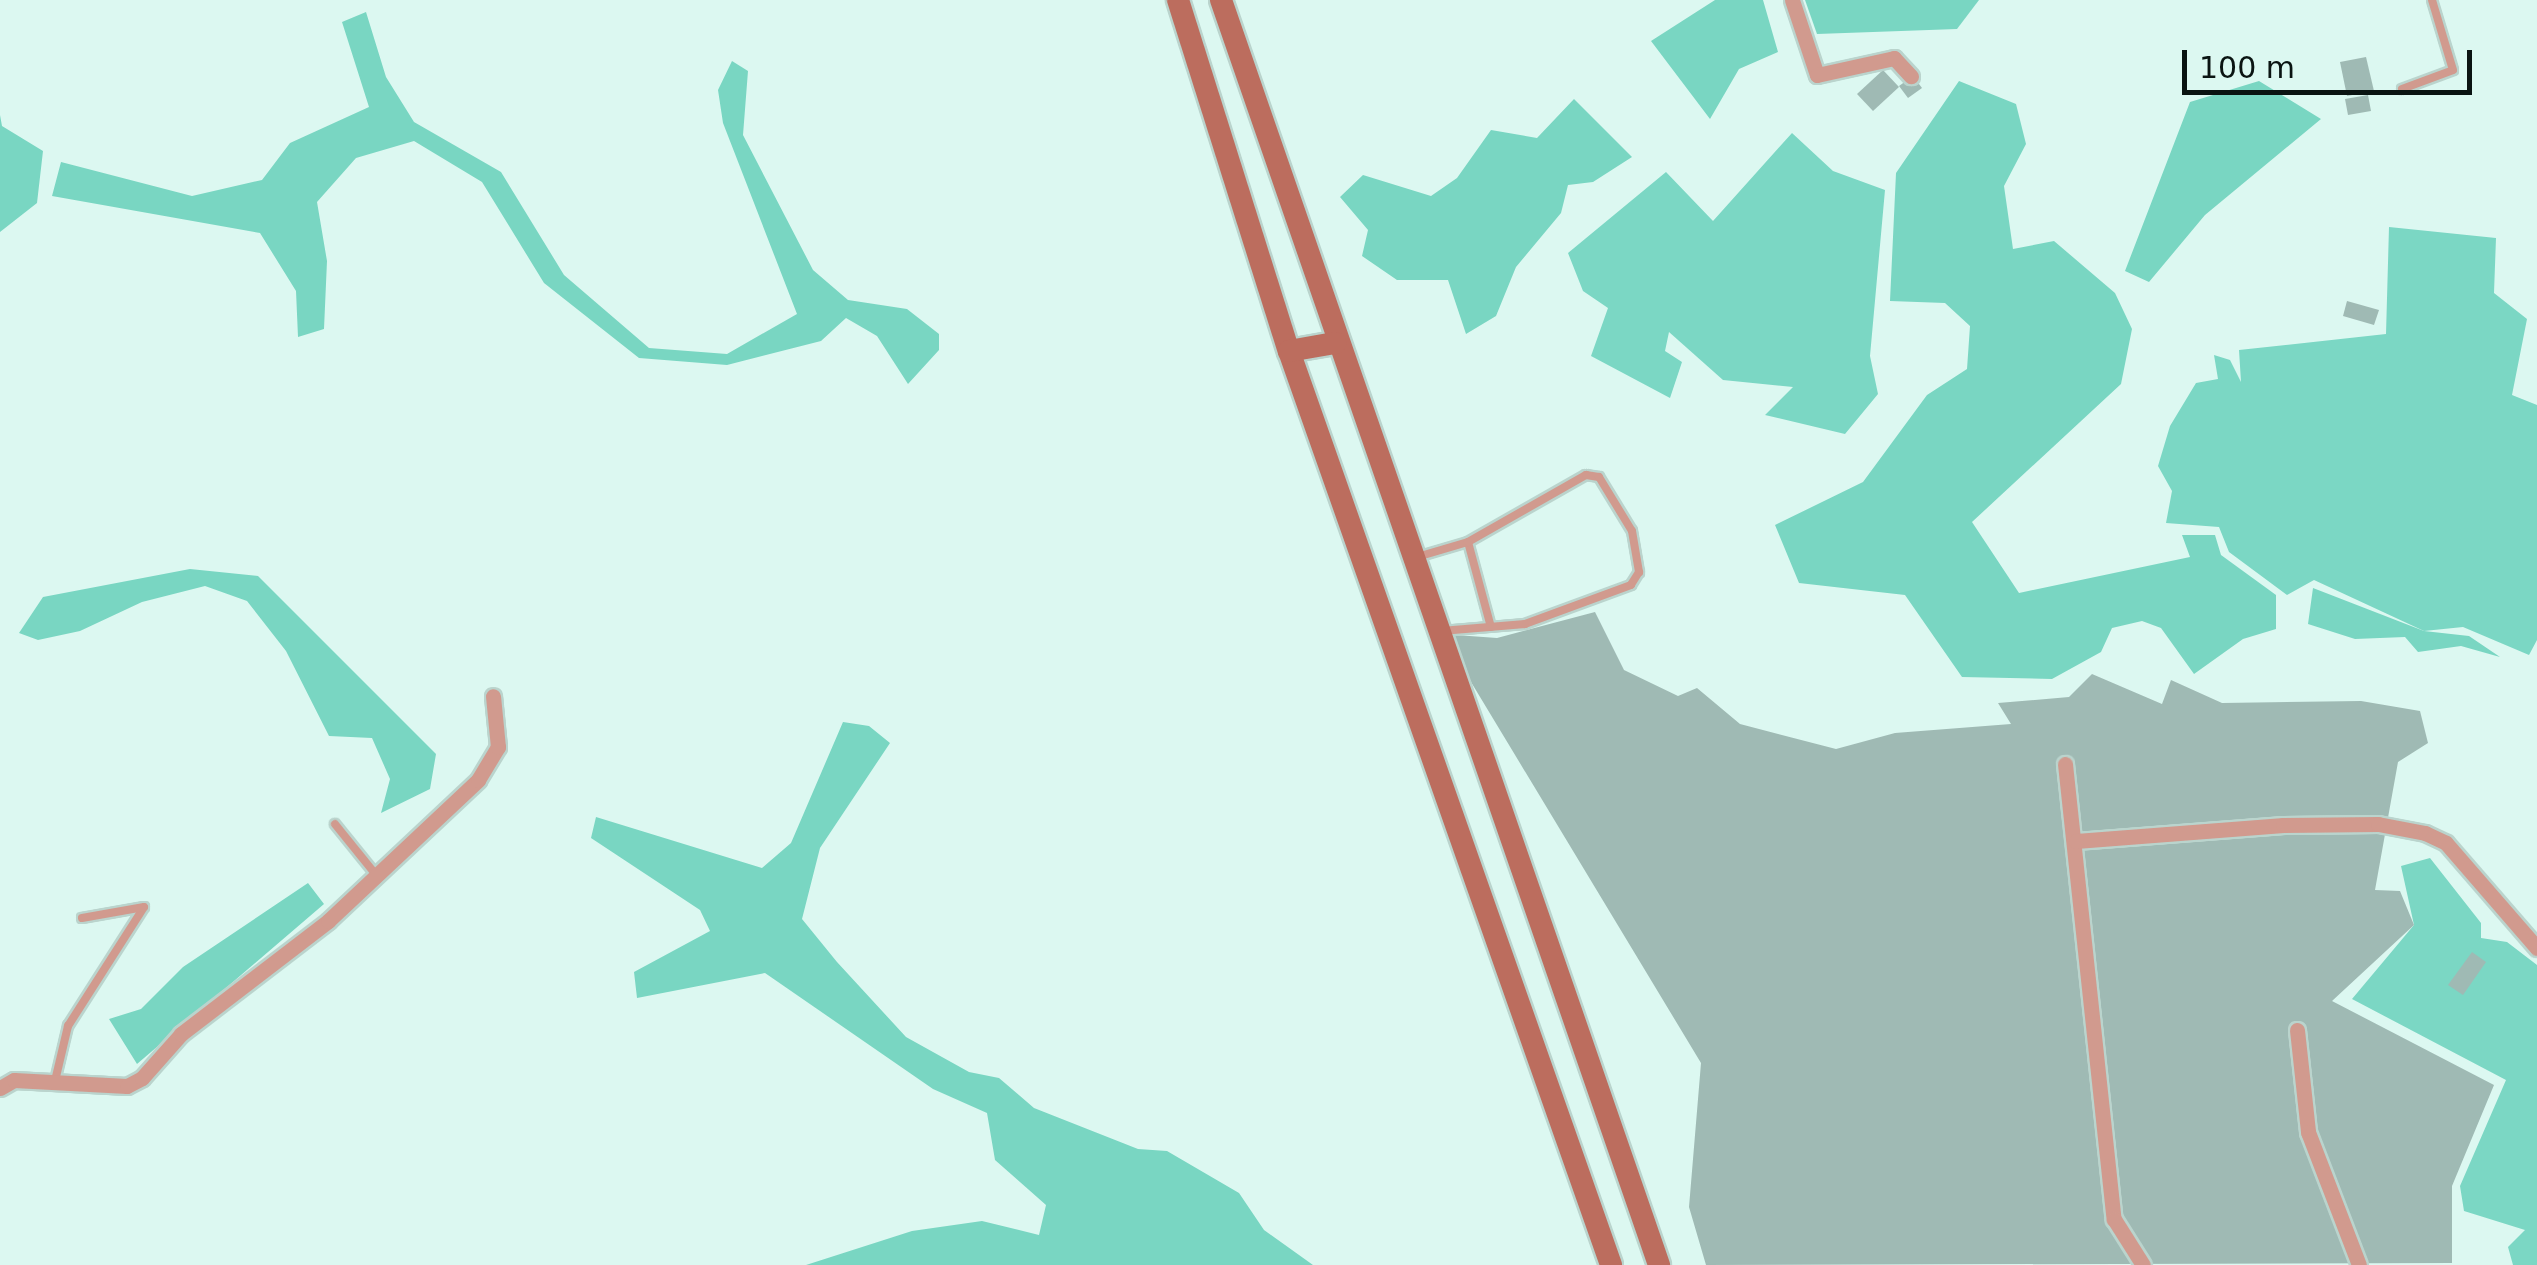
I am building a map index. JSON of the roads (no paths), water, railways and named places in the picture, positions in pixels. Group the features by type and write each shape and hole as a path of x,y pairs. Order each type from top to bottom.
{"main road":[{"path":"1178,0 1289,351 1611,1265"},
{"path":"1221,0 1335,343 1660,1265"},
{"path":"1289,351 1335,343"}],"street":[{"path":"1792,0 1817,75 1894,58 1911,76"},
{"path":"0,1088 56,1081 127,1086 142,1078 196,1021 377,876 478,780 498,747 492,696"},
{"path":"2065,764 2114,1219 2144,1265"},
{"path":"2076,841 2283,826 2425,833 2446,843 2537,948"},
{"path":"2296,1030 2308,1132 2360,1265"}],"lane":[{"path":"2402,89 2453,70 2432,0"},
{"path":"1411,557 1468,542 1586,475 1599,477 1632,531 1639,572 1631,585 1525,624 1437,631"},
{"path":"1468,542 1490,627"},
{"path":"335,824 377,876"},
{"path":"56,1081 68,1026 144,907 82,918"}]}
